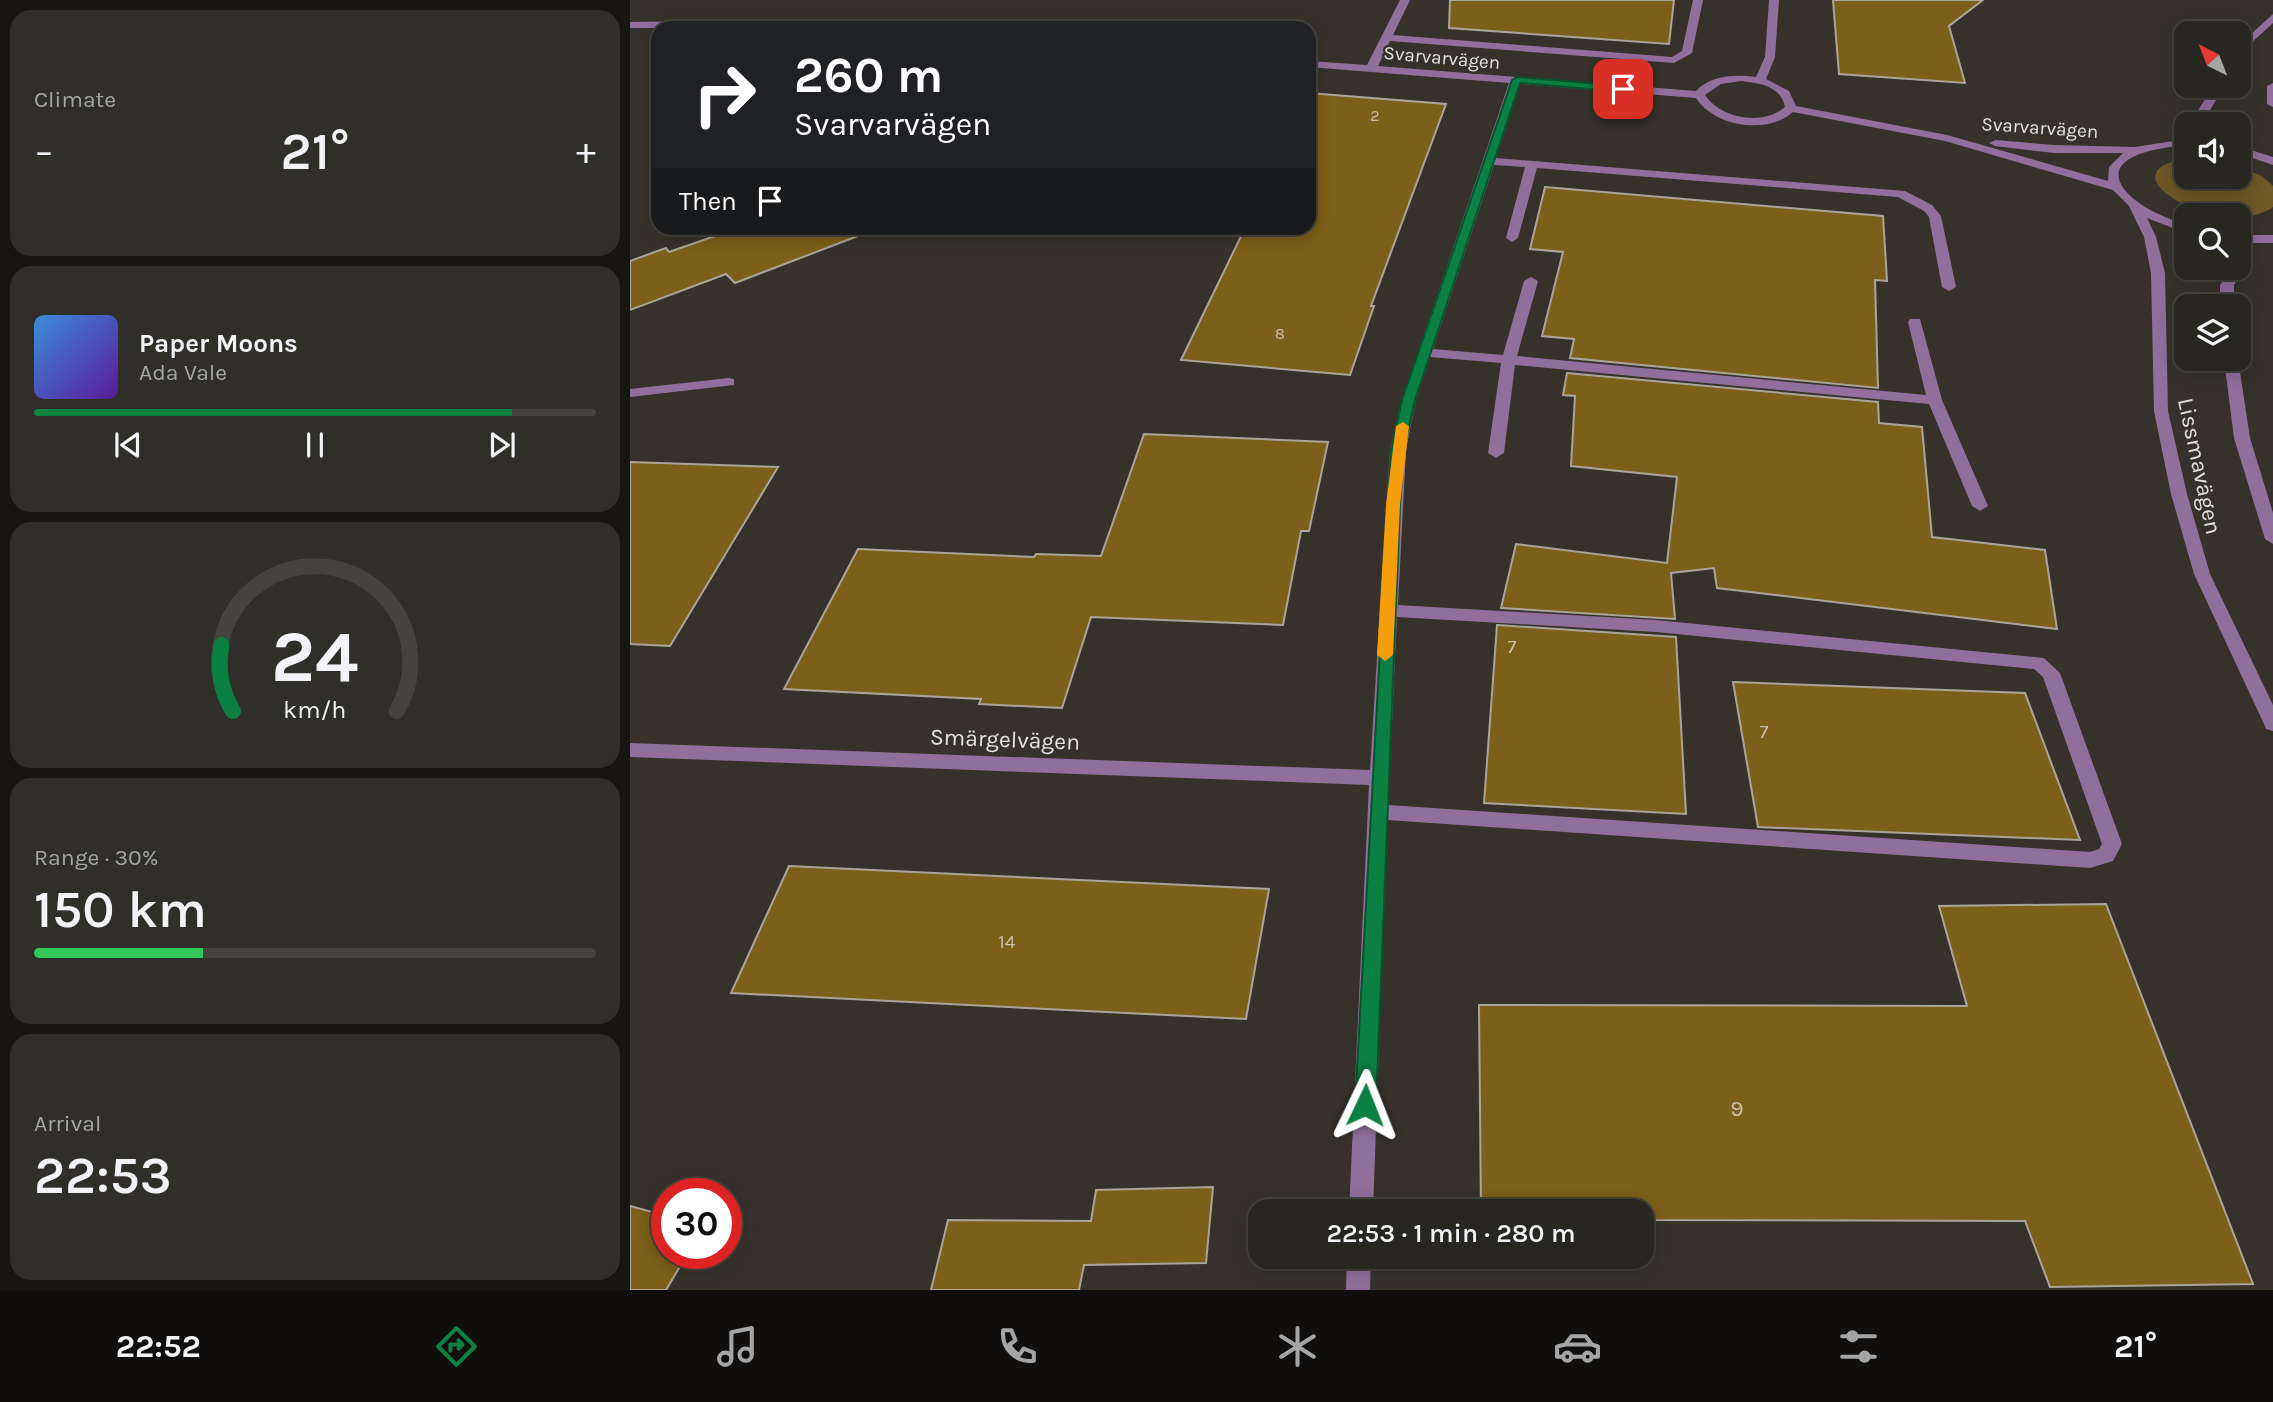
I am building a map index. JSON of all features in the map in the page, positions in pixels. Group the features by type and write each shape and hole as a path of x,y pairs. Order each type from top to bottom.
{"street":[{"path":"1371,69 1405,0"},
{"path":"1386,38 1679,59 1687,53 1698,0"},
{"path":"1759,80 1770,57 1774,0"},
{"path":"2251,39 2273,18"},
{"path":"630,25 651,25"},
{"path":"1361,1199 1378,778 1398,450 1409,400 1490,161 1512,48"},
{"path":"1578,77 1584,53"},
{"name":"Svarvarvägen","path":"1316,65 1578,77 1699,95"},
{"path":"1741,78 1759,80 1784,90 1791,100 1791,108 1778,118 1745,120 1707,109 1699,95 1715,82 1741,78"},
{"path":"2273,86 2273,104"},
{"name":"Svarvarvägen","path":"1791,108 1947,138 2054,149 2132,150 2171,142"},
{"name":"Svarvarvägen","path":"1947,138 2118,188"},
{"path":"2132,150 2118,161 2113,174 2118,188 2135,205 2174,223"},
{"path":"2251,153 2273,161"},
{"path":"1490,161 1901,194 1922,204 1935,216 1948,286"},
{"path":"1512,238 1532,164"},
{"name":"Lissmavägen","path":"2135,205 2150,237 2158,273 2161,411 2179,494 2202,574 2273,724"},
{"path":"2251,240 2273,239"},
{"path":"2251,250 2259,240"},
{"path":"1496,453 1508,360 1531,281"},
{"path":"1915,322 1934,400 1980,506"},
{"path":"1425,352 1934,400"},
{"name":"Lissmavägen","path":"2233,371 2242,438 2273,539"},
{"path":"630,393 729,382"},
{"path":"1377,812 2090,860 2106,855 2112,844 2051,673 2038,663 1656,626 1387,610"},
{"name":"Smärgelvägen","path":"630,750 1378,778"},
{"path":"1358,1290 1359,1269"}],"shaded area":[{"path":"2174,162 2174,189 2251,189 2251,171 2262,176 2273,186 2273,207 2251,216 2251,203 2182,203 2161,189 2155,177 2162,166"}],"building":[{"path":"1450,0 1674,0 1669,44 1449,28"},
{"path":"1833,0 1983,0 1949,26 1965,83 1839,74"},
{"path":"1316,94 1446,104 1371,306 1374,306 1350,375 1181,360 1242,235 1316,235"},
{"path":"1545,187 1883,216 1887,281 1875,280 1878,388 1570,358 1574,339 1542,336 1563,252 1530,249"},
{"path":"718,235 861,235 735,283 726,274 630,310 630,261 666,248 669,252"},
{"path":"1567,373 1878,402 1879,423 1922,427 1932,537 2045,550 2057,629 1717,588 1714,568 1671,573 1675,619 1501,608 1516,544 1667,563 1677,477 1571,466 1575,396 1563,395"},
{"path":"1144,434 1328,442 1309,531 1301,531 1283,625 1091,617 1062,708 979,704 981,699 784,689 858,549 1034,557 1036,554 1101,556"},
{"path":"630,462 778,467 670,646 630,644"},
{"path":"1497,625 1676,637 1686,814 1484,803"},
{"path":"1733,682 2025,693 2080,840 1758,827"},
{"path":"789,866 1269,889 1246,1019 731,993"},
{"path":"2106,904 2253,1284 2050,1287 2025,1221 1654,1220 1654,1199 1481,1199 1479,1005 1967,1006 1939,906"},
{"path":"1213,1187 1206,1263 1084,1265 1079,1290 931,1290 948,1220 1091,1221 1096,1190"},
{"path":"630,1206 651,1212 651,1269 678,1269 666,1290 630,1290"}],"slow traffic":[{"path":"1385,655 1393,505 1403,426"}],"route":[{"path":"1365,1105 1378,778 1393,505 1398,450 1409,400 1517,80 1623,89"}]}
